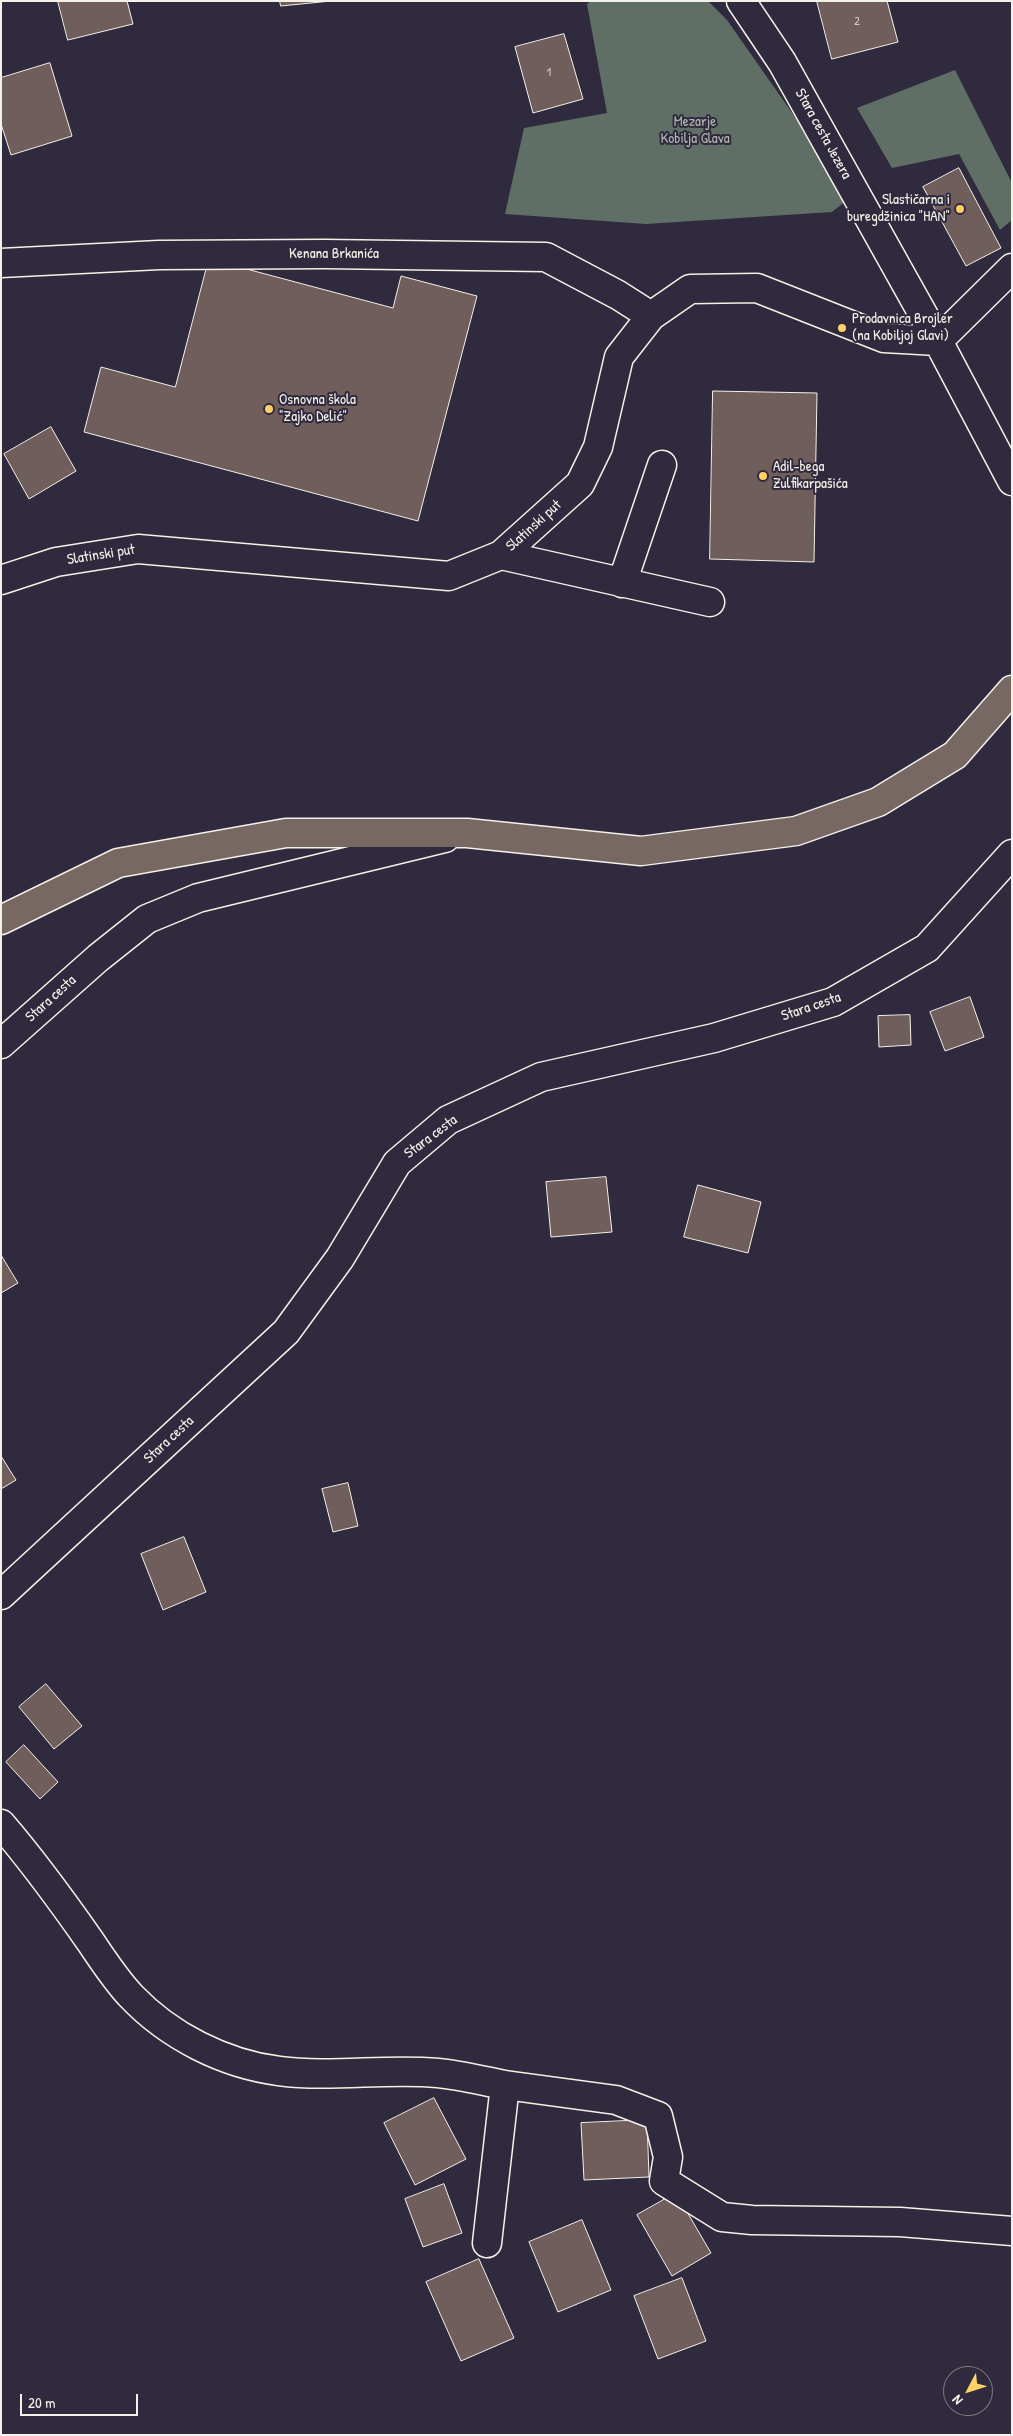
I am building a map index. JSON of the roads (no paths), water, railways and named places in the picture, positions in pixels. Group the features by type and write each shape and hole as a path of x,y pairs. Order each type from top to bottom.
{"main road":[{"name":"Stara cesta","path":"1,920 118,863 286,833 467,833 641,851 796,831 878,802 955,755 1010,697"}],"street":[{"name":"Stara cesta Jezera","path":"741,1 782,62 938,341 1012,481"},
{"name":"Kenana Brkanića","path":"1,263 169,255 324,254 546,257 618,294 651,316"},
{"path":"938,341 1012,268"},
{"name":"Slatinski put","path":"1,580 56,562 138,549 449,576 501,555 580,484 598,446 619,357 651,316 690,289 758,288 884,338 938,341"},
{"path":"622,583 662,465"},
{"path":"501,555 710,602"},
{"name":"Stara cesta","path":"1,1044 98,958 147,919 198,898 467,833"},
{"name":"Stara cesta","path":"1,1594 286,1332 340,1258 397,1163 448,1120 541,1077 714,1038 833,1002 927,948 1012,854"},
{"path":"1,1824 85,1935 109,1970 131,1996 156,2018 184,2037 214,2053 279,2072 312,2074 347,2072 438,2073 505,2086 616,2100 658,2116 668,2157 664,2181 722,2217 752,2220 900,2222 1012,2231"},
{"path":"487,2243 505,2086"}],"place":[{"name":"Slastičarna i buregdžinica \"HAN\"","path":"960,209"},
{"name":"Prodavnica Brojler (na Kobiljoj Glavi)","path":"842,328"},
{"name":"Osnovna škola \"Zajko Delić\"","path":"269,409"},
{"name":"Adil-bega Zulfikarpašića","path":"763,476"}],"park label":[{"name":"Mezarje Kobilja Glava","path":"695,130"}]}
